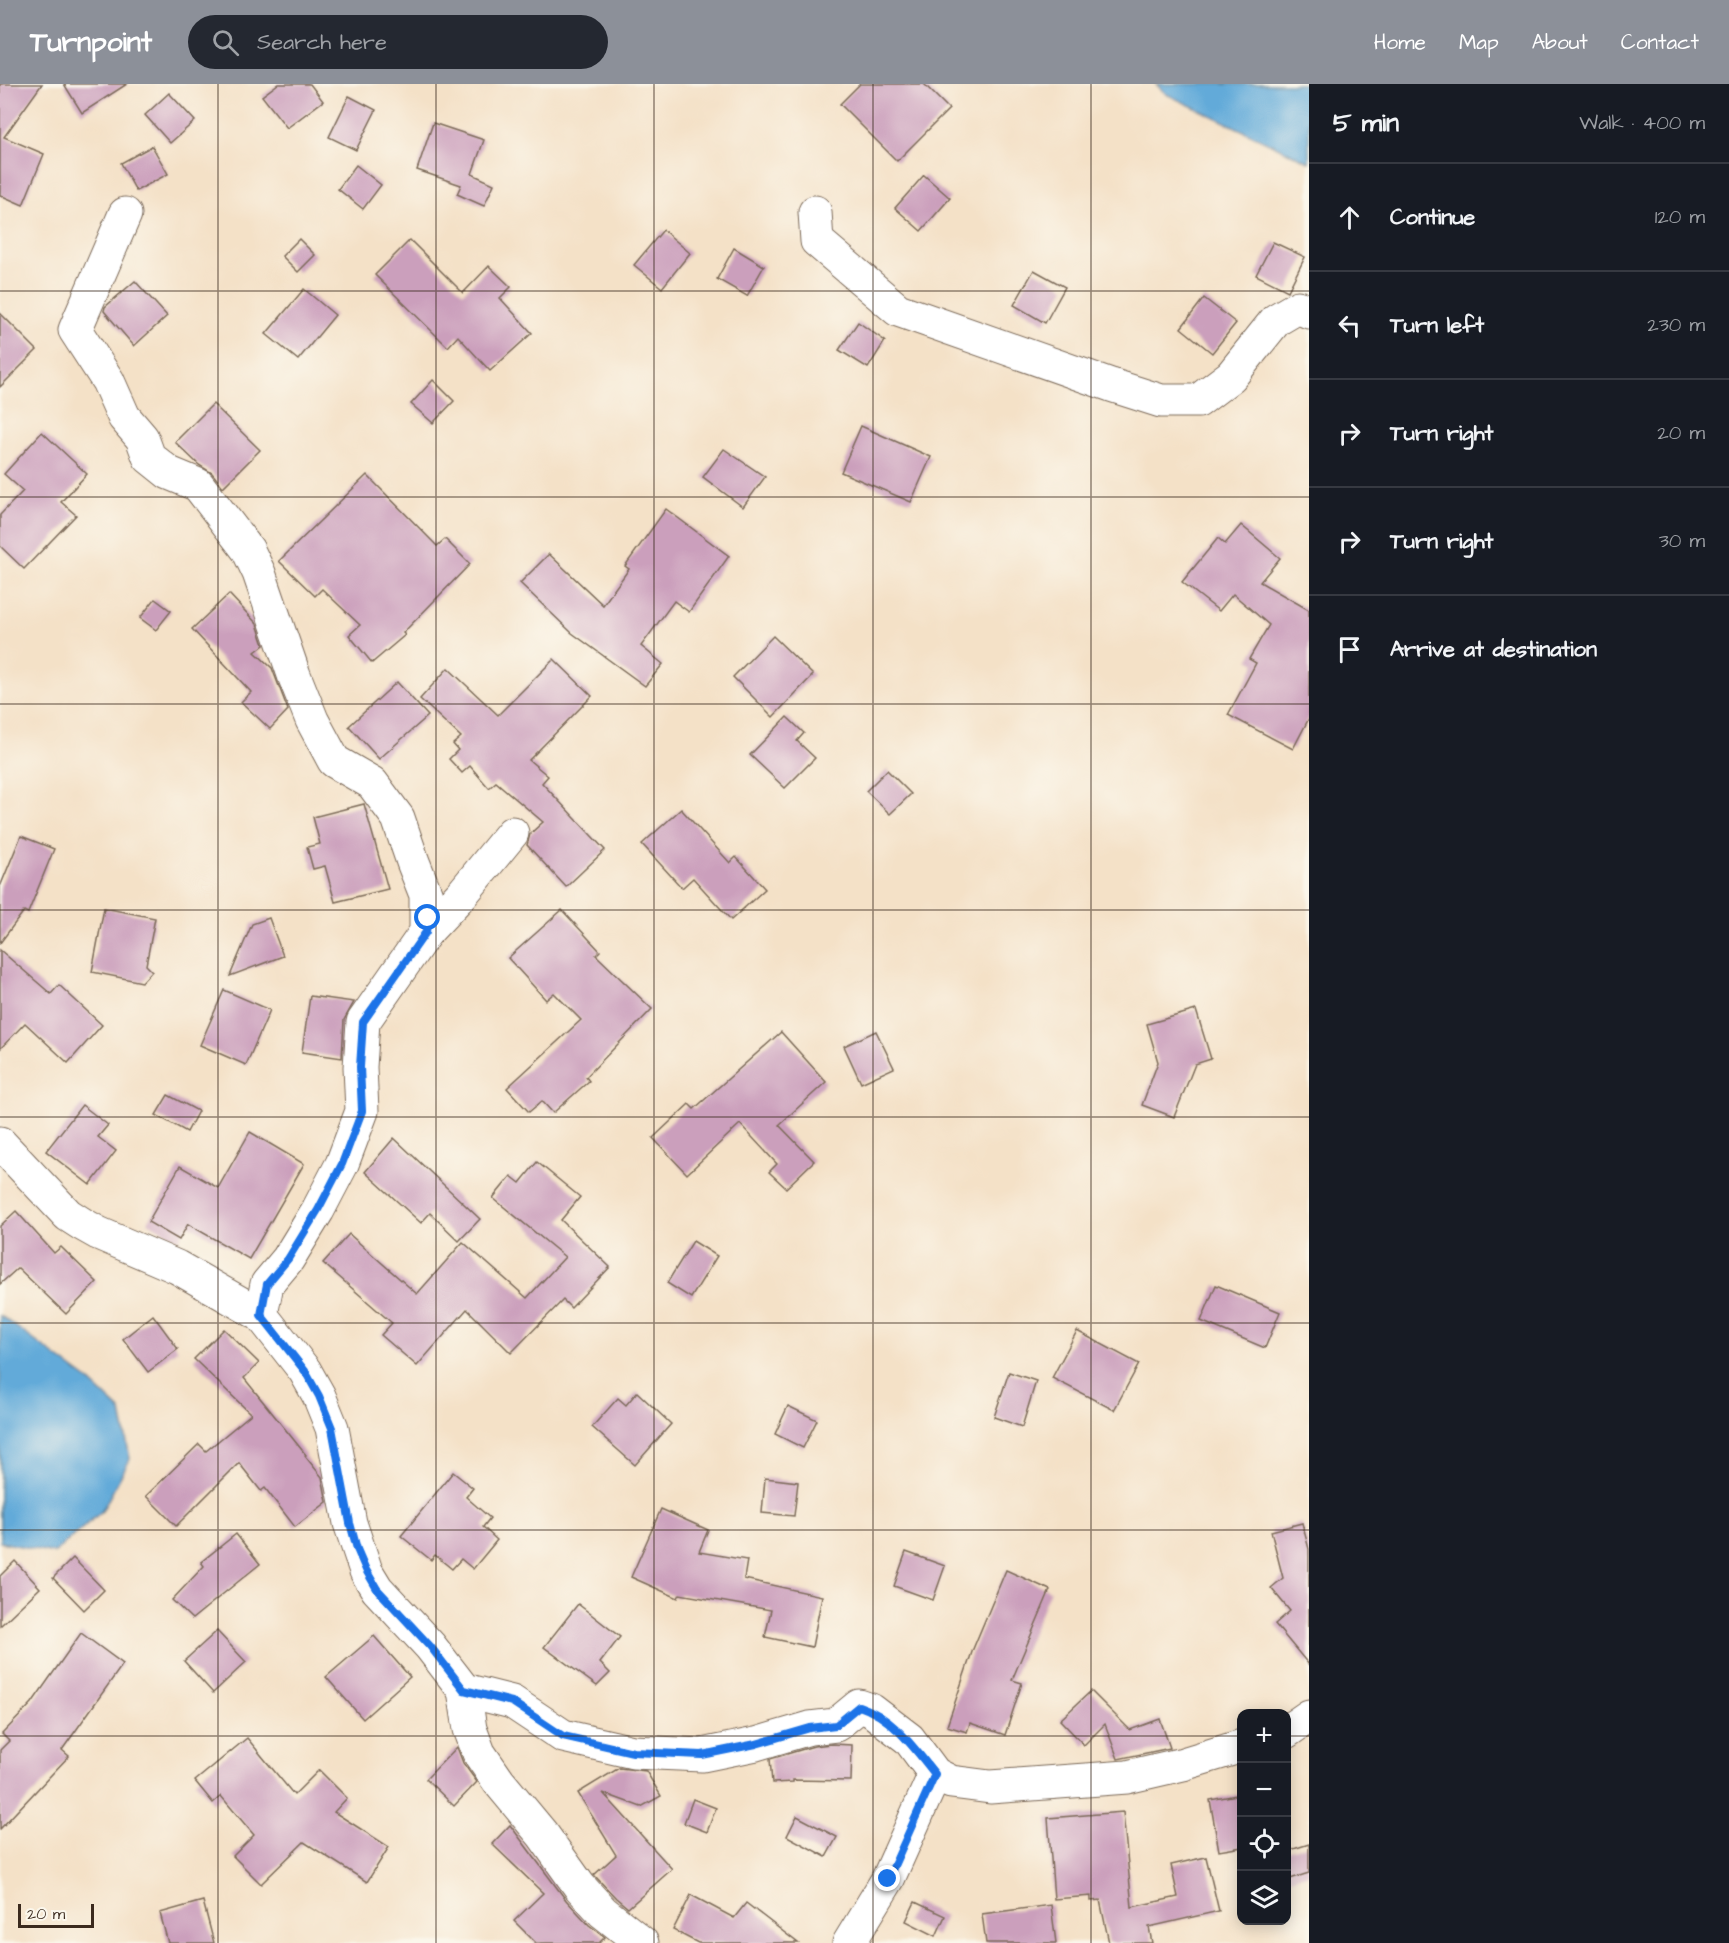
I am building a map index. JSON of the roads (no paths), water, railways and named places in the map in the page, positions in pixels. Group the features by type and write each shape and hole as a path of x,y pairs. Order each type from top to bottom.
{"street":[{"path":"815,213 817,241 898,310 1161,401 1198,401 1231,376 1276,320 1298,307 1309,312"},
{"path":"124,214 75,330 108,381 124,417 142,438 148,457 169,472 198,485 248,550 259,573 312,720 334,761 372,783 398,818 426,895 426,932"},
{"path":"261,1315 267,1284 288,1259 318,1210 342,1164 362,1111 360,1067 363,1022 426,932 462,894 512,832"},
{"path":"0,1143 68,1215 98,1233 177,1267 261,1315 305,1371 319,1396 332,1428 357,1549 377,1589 430,1646 464,1690 470,1729 480,1753 499,1782 543,1836 580,1887 603,1912 642,1943"},
{"path":"464,1690 512,1702 563,1736 633,1752 702,1755 756,1744 810,1728 836,1725 859,1706 871,1710 909,1739 935,1774 951,1782 990,1787 1127,1777 1183,1764 1237,1748"},
{"path":"1291,1729 1309,1716"},
{"path":"849,1943 888,1879 935,1774"}],"water":[{"path":"1156,84 1309,84 1309,162 1166,94"},
{"path":"0,1315 88,1380 121,1411 130,1459 102,1511 54,1553 0,1542"}]}
